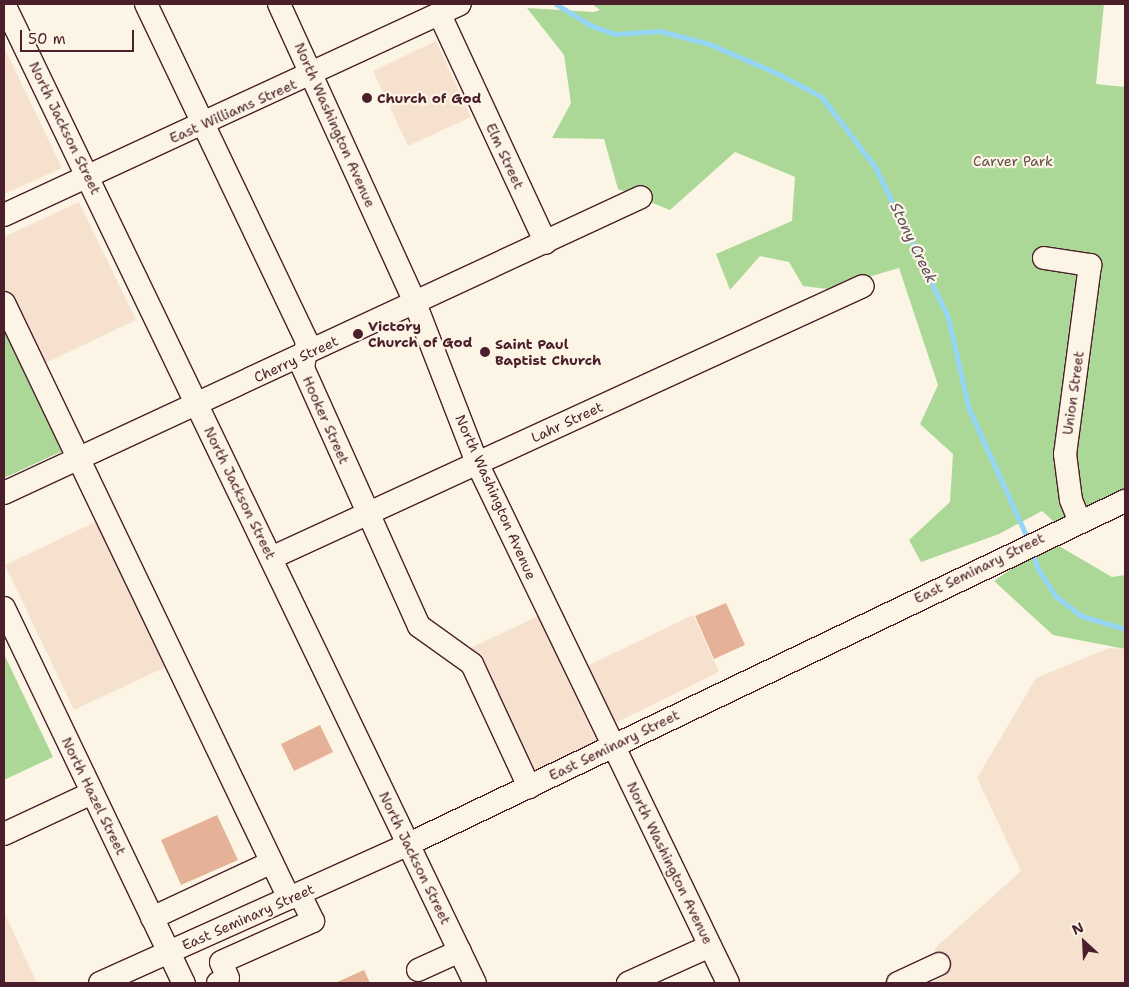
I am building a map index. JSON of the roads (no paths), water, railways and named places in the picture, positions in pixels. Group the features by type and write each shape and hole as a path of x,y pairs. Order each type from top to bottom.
{"street":[{"name":"North Jackson Street","path":"4,4 475,983"},
{"name":"Hooker Street","path":"146,4 307,341 303,368 420,626 472,664 529,787"},
{"name":"North Washington Avenue","path":"279,4 313,74 415,303 477,463 728,983"},
{"name":"East Williams Street","path":"4,215 313,74 460,4"},
{"name":"Elm Street","path":"440,15 546,243"},
{"name":"Cherry Street","path":"4,492 305,355 641,197"},
{"name":"Union Street","path":"1044,258 1090,265 1065,454 1071,500 1070,524"},
{"name":"Lahr Street","path":"271,558 863,286"},
{"path":"4,304 77,460 272,862 313,921 221,962 228,978 218,983"},
{"name":"East Seminary Street","path":"100,983 408,844 529,787 1020,548 1125,500"},
{"name":"North Hazel Street","path":"4,608 184,983"},
{"path":"4,834 92,793"},
{"path":"152,918 272,862"},
{"path":"628,983 710,946"},
{"path":"418,970 460,951"},
{"path":"898,983 938,964"}],"waterway":[{"name":"Stony Creek","path":"556,4 592,26 615,34 660,31 710,44 781,75 822,97 876,168 948,316 969,408 1029,541"},
{"name":"Stony Creek","path":"1033,553 1039,570 1056,596 1082,616 1125,629"}],"place":[{"name":"Church of God","path":"367,98"},
{"name":"Victory Church of God","path":"358,334"},
{"name":"Saint Paul Baptist Church","path":"485,352"}],"park label":[{"name":"Carver Park","path":"1013,161"}]}
